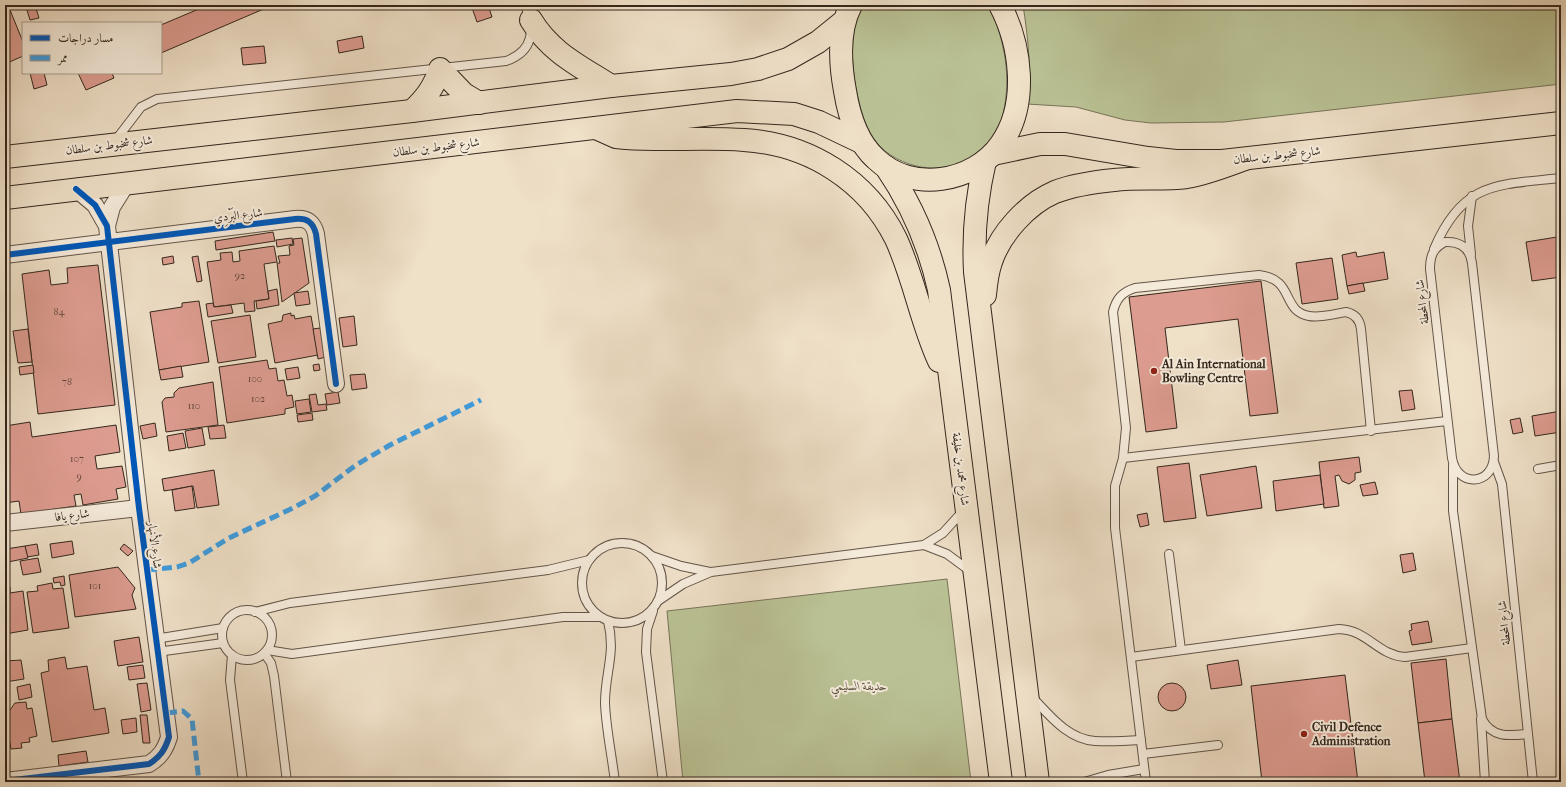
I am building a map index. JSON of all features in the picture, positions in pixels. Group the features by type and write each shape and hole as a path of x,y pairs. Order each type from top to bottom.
{"main road":[{"path":"848,13 842,52 844,83 850,113 862,142 876,160 886,167 907,176 930,180 965,174 989,158 1007,135 1012,124 1018,92 1019,76 1015,44 1010,25 1000,5"},
{"path":"528,13 547,43 560,54 612,86"},
{"name":"شارع شخبوط بن سلطان","path":"5,157 412,111 612,86 731,74 758,69 788,59 818,42 848,13"},
{"path":"412,111 425,99 435,84 440,68 464,94 478,103"},
{"name":"شارع شخبوط بن سلطان","path":"5,198 737,111 794,114 819,122 862,142"},
{"name":"شارع شخبوط بن سلطان","path":"989,158 1040,144 1065,144 1148,158 1176,161 1245,159 1561,123"},
{"path":"596,128 616,137 626,138 744,140 766,142 787,147 820,160 850,179 870,199 882,215 895,238 909,271 934,350 951,386"},
{"path":"5,171 46,163 82,148"},
{"path":"989,158 976,206 974,235 975,272 1038,782"},
{"path":"981,328 987,279 995,252 1019,218 1036,204 1054,193 1077,186 1115,180 1187,177 1218,169 1245,159"},
{"name":"شارع محمد بن خليفة","path":"886,167 913,212 934,268 939,290 1001,782"}],"street":[{"name":"شارع الأنهار","path":"107,226 112,207 121,190 127,183"},
{"name":"شارع الأنهار","path":"5,781 136,767 149,764 160,757 166,748 169,737 139,508 110,242 107,226 95,205 76,189"},
{"name":"شارع البَرْدِي","path":"5,255 302,218 309,221 314,227 316,234 336,384"},
{"name":"شارع يافا","path":"5,523 139,508"}],"lane":[{"path":"112,144 141,107 156,99 506,61 518,56 529,41 528,13"},
{"name":"شارع المحطة","path":"1485,782 1481,713 1453,511 1453,465 1430,269 1431,256 1449,220 1472,196 1486,189 1500,185 1561,178"},
{"name":"شارع المحطة","path":"1472,196 1468,226 1471,257 1494,462 1499,473 1503,490 1533,782"},
{"path":"1434,249 1445,242 1452,242 1464,246 1471,257"},
{"path":"1146,782 1115,528 1115,486 1123,458 1126,428 1113,312 1120,296 1129,290 1141,287 1266,276 1284,286 1290,303 1302,314 1313,316 1351,313 1358,320 1361,329 1371,431"},
{"path":"1123,458 1371,431 1448,421"},
{"path":"1453,465 1462,476 1476,480 1488,474 1494,462"},
{"path":"1538,469 1561,465"},
{"path":"265,651 292,654 563,617 604,619 625,623 633,622 648,614 656,604 683,584 711,572 924,545 948,529 966,506"},
{"path":"615,782 605,703 612,656 611,632 604,619 591,608 583,591 584,572 589,560 597,552 608,546 619,543 631,544 652,556 681,566 711,572"},
{"path":"924,545 947,554 975,576"},
{"path":"1168,554 1181,650"},
{"path":"652,556 662,577 662,590 647,629 646,652 663,782"},
{"path":"254,612 261,615 270,628 272,636 265,651 252,660 245,660 232,655 223,643 223,628 232,615 239,612 254,612 290,603 548,570 589,560"},
{"path":"156,645 223,628"},
{"path":"1131,657 1339,630 1353,631 1360,634 1380,650 1397,656 1405,657 1472,648"},
{"path":"156,645 223,643"},
{"path":"265,651 271,663 274,676 287,782"},
{"path":"232,655 230,680 243,782"},
{"path":"1027,692 1058,724 1074,735 1094,741 1141,740"},
{"path":"1481,713 1485,725 1495,733 1507,736 1527,734"},
{"path":"1143,754 1218,745"},
{"path":"1084,782 1108,775 1144,769"}],"green space":[{"path":"860,5 990,5 1003,45 1007,72 1006,100 1001,124 992,143 972,158 960,164 934,168 909,164 897,159 878,145 864,120 855,83 852,53 853,34"},
{"path":"1023,5 1561,5 1561,84 1224,122 1151,123 1125,120 1076,107 1027,104 1029,54"},
{"name":"حديقة السليمي","path":"947,579 971,782 683,782 667,611"}],"building":[{"path":"5,5 8,5 22,40 22,56 5,64"},
{"path":"35,5 39,18 30,20 26,7"},
{"path":"208,5 265,5 266,8 162,53 162,25"},
{"path":"471,5 488,5 492,17 477,22"},
{"path":"362,36 364,48 339,53 337,41"},
{"path":"264,46 266,63 243,65 241,48"},
{"path":"30,74 44,74 47,85 34,89"},
{"path":"78,74 112,74 114,78 86,90"},
{"path":"273,232 275,241 216,250 215,241"},
{"path":"1557,237 1561,277 1532,281 1526,242"},
{"path":"292,238 293,244 277,247 276,240"},
{"path":"302,238 309,283 282,302 277,263 280,263 278,256 290,255 289,246 294,245 293,239"},
{"path":"274,246 277,262 264,264 269,299 254,301 255,311 245,312 244,303 214,307 207,262 221,260 220,253 232,252 233,262 240,261 239,251"},
{"path":"1356,252 1357,257 1384,252 1388,279 1347,286 1342,255"},
{"path":"173,256 174,263 163,265 162,258"},
{"path":"198,256 202,281 197,282 192,257"},
{"path":"1332,258 1338,299 1302,304 1296,263"},
{"path":"98,265 115,405 38,414 22,274 49,270 51,285 68,283 67,268"},
{"name":"Al Ain International Bowling Centre","path":"1261,281 1278,413 1250,416 1238,319 1165,328 1177,428 1146,432 1129,297"},
{"path":"1363,283 1365,291 1349,294 1347,286"},
{"path":"277,289 279,305 257,309 256,301 269,299 268,291"},
{"path":"308,291 310,304 296,306 294,293"},
{"path":"199,301 209,362 159,370 150,312 182,307 182,303"},
{"path":"213,303 214,307 231,305 233,313 208,317 206,304"},
{"path":"291,313 291,316 294,315 295,319 311,316 318,355 275,363 268,324 282,321 283,315"},
{"path":"250,315 256,357 218,363 211,321"},
{"path":"354,316 357,345 343,347 339,318"},
{"path":"320,328 326,357 318,359 313,329"},
{"path":"28,329 32,362 18,363 13,331"},
{"path":"267,360 269,369 276,368 278,381 284,380 287,396 292,395 294,407 285,409 285,414 227,423 219,367"},
{"path":"319,364 320,370 314,371 313,365"},
{"path":"33,365 34,373 20,375 19,367"},
{"path":"181,366 183,377 161,380 159,370"},
{"path":"298,367 300,378 287,380 285,369"},
{"path":"365,374 367,388 352,390 350,375"},
{"path":"213,382 218,425 166,432 162,402 165,398 174,397 174,393 179,388"},
{"path":"1412,390 1415,409 1402,411 1399,391"},
{"path":"338,392 340,403 327,405 325,394"},
{"path":"316,394 318,405 326,404 327,410 312,412 309,395"},
{"path":"309,399 311,412 297,414 295,401"},
{"path":"1561,411 1561,432 1535,436 1532,416"},
{"path":"312,413 313,420 298,422 297,415"},
{"path":"1520,418 1523,432 1513,434 1510,420"},
{"path":"30,422 32,437 116,425 120,452 95,456 97,469 122,466 126,487 116,489 118,499 83,505 81,494 74,495 76,506 21,514 19,501 5,503 5,426"},
{"path":"155,423 157,436 143,439 140,426"},
{"path":"224,425 226,438 210,439 208,427"},
{"path":"202,428 205,445 188,448 185,431"},
{"path":"183,433 186,448 169,451 167,436"},
{"path":"1359,457 1361,472 1355,473 1355,480 1349,484 1342,481 1339,475 1335,476 1339,506 1324,508 1319,462"},
{"path":"1189,463 1196,518 1164,522 1157,467"},
{"path":"1256,466 1262,508 1207,516 1200,475"},
{"path":"214,470 219,505 197,508 193,486 164,491 162,479"},
{"path":"1320,475 1324,504 1276,511 1273,481"},
{"path":"1375,482 1378,494 1363,496 1360,485"},
{"path":"192,486 195,508 175,511 172,490"},
{"path":"1147,513 1149,525 1140,527 1137,515"},
{"path":"72,541 74,554 52,558 50,544"},
{"path":"37,544 39,555 27,557 25,546"},
{"path":"124,544 133,551 128,556 120,549"},
{"path":"25,546 28,558 8,562 6,549"},
{"path":"1413,553 1416,570 1403,573 1400,555"},
{"path":"38,558 41,572 23,575 20,561"},
{"path":"118,567 135,588 132,595 136,609 75,617 69,575"},
{"path":"64,576 65,585 61,586 60,582 54,583 53,578"},
{"path":"52,583 53,589 63,588 69,628 33,633 27,592 38,591 37,586"},
{"path":"10,587 10,593 23,591 28,630 5,634 5,588"},
{"path":"1428,621 1432,642 1412,645 1409,631 1412,630 1411,624"},
{"path":"139,637 143,662 118,666 114,641"},
{"path":"65,657 67,669 87,666 94,710 105,708 109,733 52,742 41,673 49,671 48,660"},
{"path":"5,659 6,661 21,660 24,679 5,682"},
{"path":"1446,659 1452,719 1418,723 1411,663"},
{"path":"1238,660 1242,685 1211,689 1207,665"},
{"path":"143,665 145,678 129,680 127,667"},
{"name":"Civil Defence Administration","path":"1345,675 1358,782 1262,782 1251,686"},
{"path":"147,683 151,710 141,712 137,684"},
{"path":"1172,683 1182,687 1186,697 1182,707 1172,711 1162,707 1158,697 1162,687"},
{"path":"30,684 32,697 19,700 17,687"},
{"path":"26,702 27,709 32,708 37,736 29,738 30,742 21,743 22,748 11,749 7,727 5,727 5,717 15,703"},
{"path":"140,715 147,715 150,743 143,743"},
{"path":"136,718 137,732 123,734 121,720"},
{"path":"1452,719 1460,782 1425,782 1418,723"},
{"path":"86,751 88,762 59,766 58,755"}],"marked path":[{"path":"147,570 177,567 189,563 229,538 315,496 356,465 390,445 481,400"},
{"path":"167,713 183,711 192,719 199,782"}],"cycle path":[{"path":"5,781 149,764 162,753 169,737 139,508 107,226 95,205 76,189"},
{"path":"5,255 295,219 306,220 313,226 316,234 336,384"}],"place":[{"name":"Al Ain International Bowling Centre","path":"1154,371"},
{"name":"Civil Defence Administration","path":"1304,734"}]}
